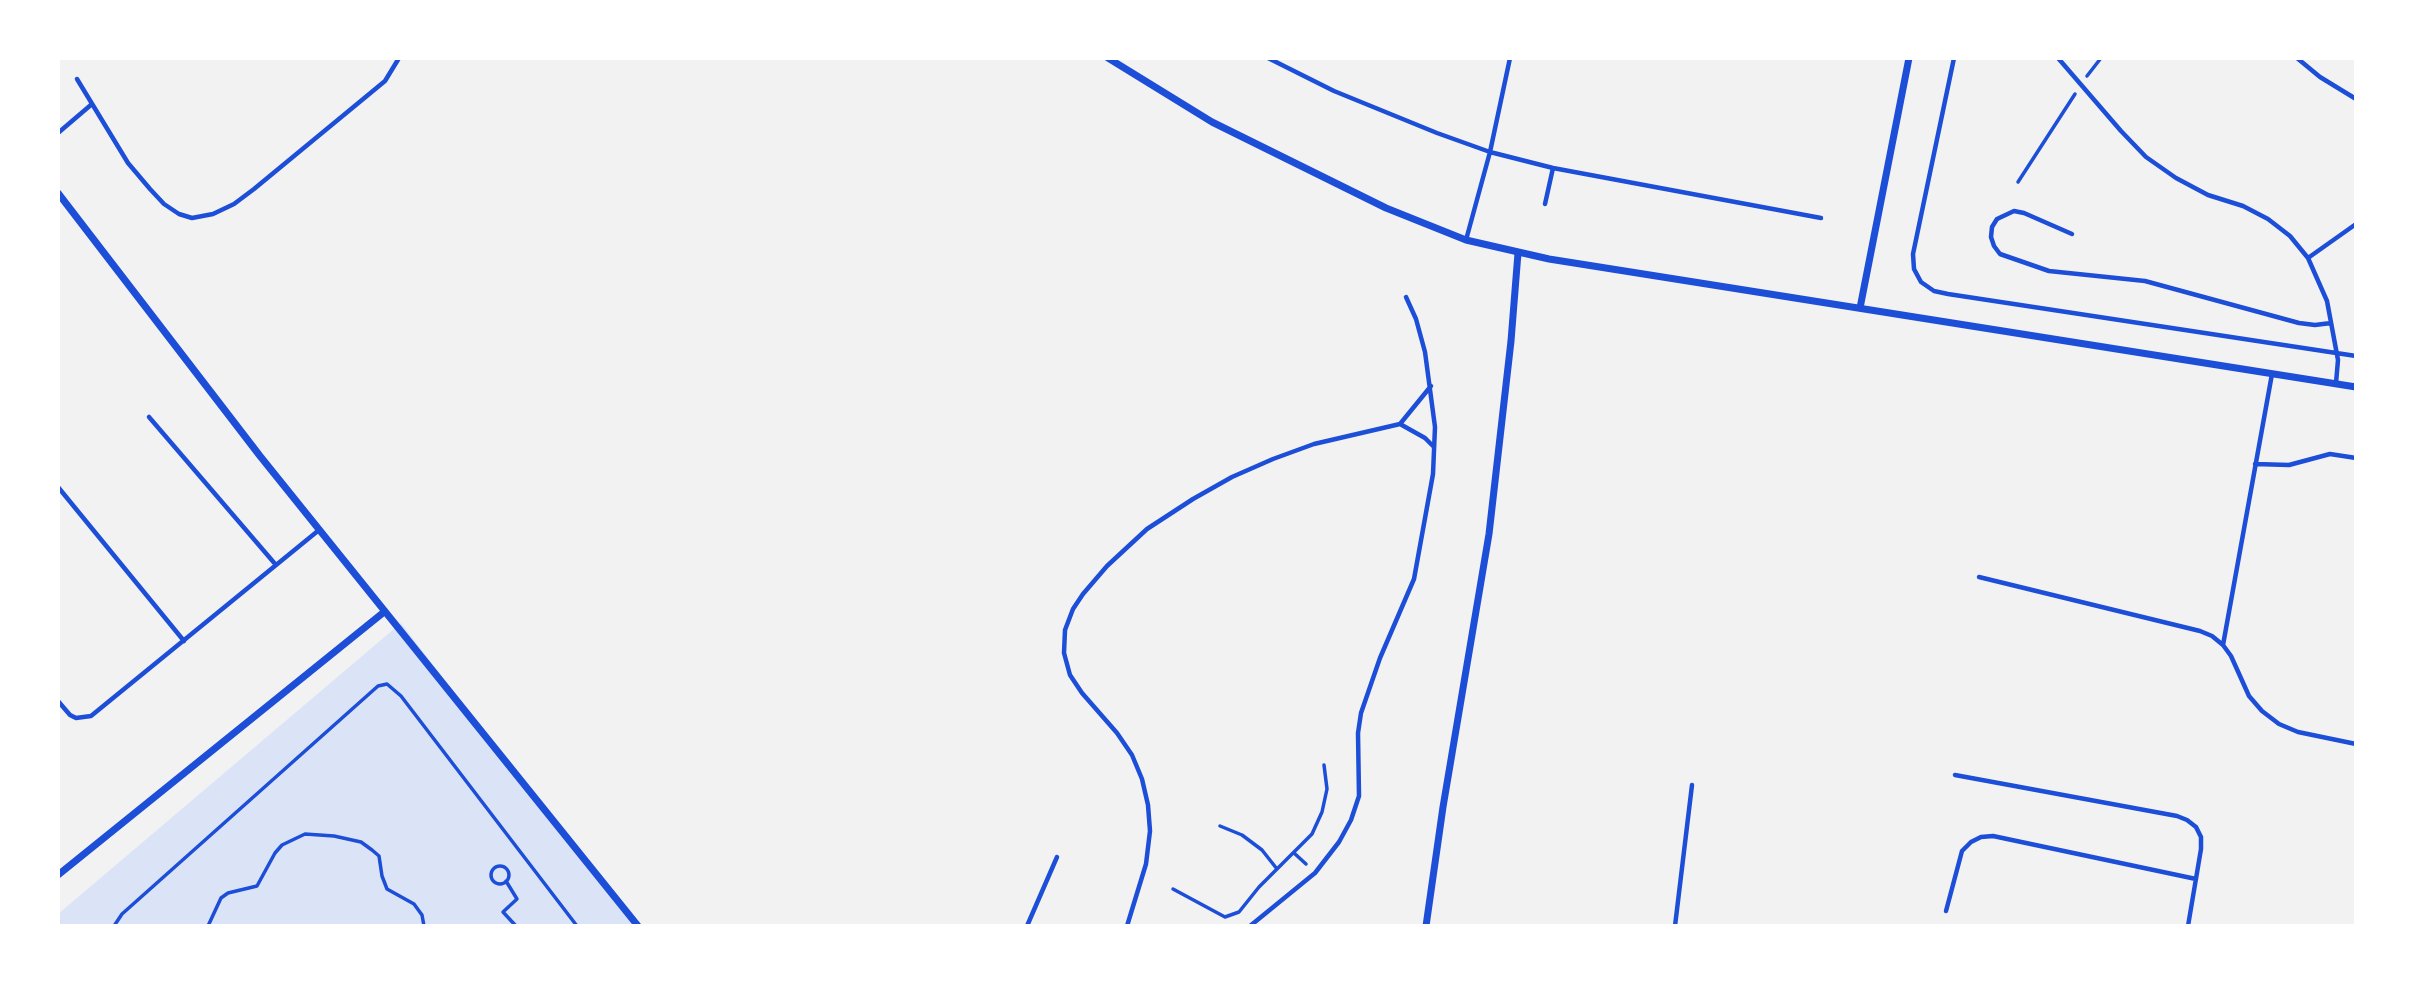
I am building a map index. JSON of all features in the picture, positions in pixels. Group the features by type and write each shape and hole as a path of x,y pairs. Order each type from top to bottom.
{"street":[{"path":"1108,58 1212,122 1386,208 1466,240 1518,253 2356,387"},
{"path":"1860,308 1909,58"},
{"path":"58,193 201,382 638,926"},
{"path":"1426,926 1489,534 1518,253"},
{"path":"58,875 384,612"}],"lane":[{"path":"77,79 128,163 163,204 178,214 192,218 213,214 234,204 254,189 385,81 398,58"},
{"path":"1268,58 1334,91 1490,152 1553,167 1821,218"},
{"path":"1466,240 1490,152 1510,58"},
{"path":"1954,58 1913,254 1914,269 1921,282 1934,291 1948,294 2356,356"},
{"path":"2058,58 2146,157 2197,189 2268,219 2290,236 2308,258 2323,289 2337,353 2336,384"},
{"path":"2297,58 2356,99"},
{"path":"58,132 92,104"},
{"path":"1545,204 1553,167"},
{"path":"2072,234 2024,212 2014,211 1997,219 1992,227 1991,237 2000,254 2049,271 2145,281 2299,323 2331,323"},
{"path":"2308,258 2356,225"},
{"path":"1250,926 1315,873 1339,842 1351,820 1359,796 1358,733 1361,713 1380,658 1414,579 1433,474 1435,448 1431,386 1416,319 1406,297"},
{"path":"2223,645 2272,374"},
{"path":"1126,926 1146,864 1150,831 1148,804 1132,755 1070,675 1064,653 1065,630 1073,609 1107,566 1147,529 1193,499 1232,477 1314,444 1400,424 1431,386"},
{"path":"149,417 276,565"},
{"path":"1400,424 1425,438 1435,448"},
{"path":"2256,464 2289,466 2330,454 2356,458"},
{"path":"58,487 184,640"},
{"path":"58,701 76,718 91,716 320,530"},
{"path":"1979,577 2200,631 2223,645 2231,656 2249,696 2279,724 2298,732 2356,744"},
{"path":"1955,775 2187,820 2196,827 2201,838 2188,926"},
{"path":"1675,926 1692,785"},
{"path":"1946,911 1962,851 1981,837 1993,836 2196,879"},
{"path":"1027,926 1057,857"}],"path":[{"path":"2018,182 2101,58"},
{"path":"114,926 122,914 378,686 387,684 401,696 577,926"},
{"path":"1173,889 1218,914 1232,916 1239,912 1276,869 1312,834 1322,812 1327,789 1324,765"},
{"path":"1220,826 1242,835 1262,850 1276,869"},
{"path":"210,925 221,898 228,893 257,886 282,845 305,834 334,836 361,842 372,850 379,856 387,889 414,904 422,915 425,926"},
{"path":"506,881 494,881 491,874 495,867 507,869 506,881 517,898 503,912 516,926"}],"shaded area":[{"path":"401,623 633,926 58,926 58,914"}]}
